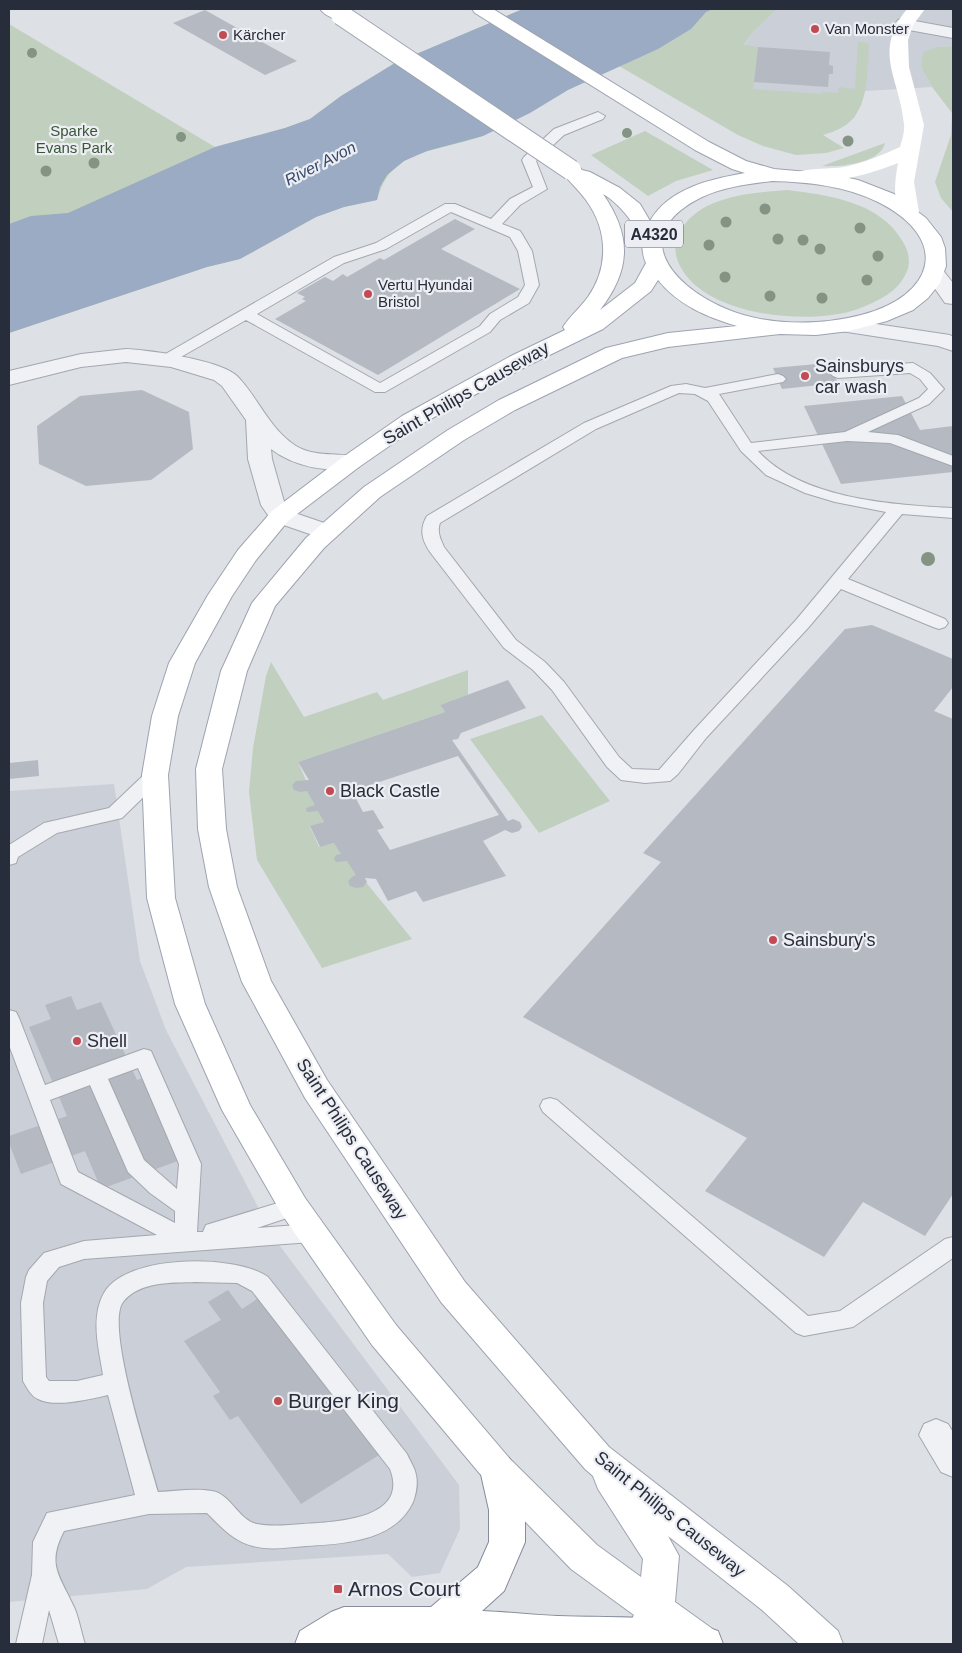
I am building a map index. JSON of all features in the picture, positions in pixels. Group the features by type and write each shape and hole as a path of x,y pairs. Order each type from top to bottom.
{"main road":[{"name":"A4320","path":"481,9 702,146 739,165 772,175"},
{"path":"909,212 904,182 914,125 900,67 899,40 904,24 916,9"},
{"name":"Saint Philips Causeway","path":"335,12 571,170 613,192 633,208 651,240"},
{"path":"804,176 843,173 870,167 908,151"},
{"name":"Saint Philips Causeway","path":"562,340 589,311 604,291 612,270 616,250 613,232 600,206 571,170"},
{"name":"A4320","path":"772,175 804,176 844,182 880,194 909,212 928,231 937,252 935,273 919,296 889,314 849,326 813,329 776,328 722,315 680,292 656,264 651,240 663,215 689,194 727,181 772,175"},
{"name":"Saint Philips Causeway","path":"646,1630 584,1557 498,1470 384,1335 294,1206 237,1110 190,1004 161,898 155,775 165,716 182,663 220,595 247,555 280,516 351,462 410,421 595,324 619,308 644,287 656,264"},
{"name":"Saint Philips Causeway","path":"776,328 668,340 635,346 614,354 507,405 456,435 372,492 327,532 264,603 234,671 209,768 212,828 224,887 257,982 316,1089 453,1292 597,1458 775,1598 825,1644"},
{"path":"597,1458 661,1556 646,1630"},
{"path":"438,1625 492,1580 507,1542 507,1510 498,1470"},
{"path":"313,1644 344,1624 438,1625 556,1634 646,1630 703,1644"}],"street":[{"path":"904,24 953,34"},
{"path":"935,273 953,298"},
{"path":"849,326 942,340 953,344"},
{"path":"9,378 76,360 127,354 180,361 226,377 257,420 282,449 305,460 326,463 351,462"},
{"path":"257,420 260,459 273,505 280,516 327,532"}],"lane":[{"path":"493,225 515,202 540,189 529,160 559,132 598,116"},
{"path":"167,360 245,313 339,260 381,246 450,207 515,234 526,251 532,285 524,300 495,317 485,329 380,389 245,313"},
{"path":"838,373 913,368 926,376 936,389 924,401 848,436"},
{"path":"778,379 706,392 689,388 676,389 590,426 433,520 429,526 430,535 436,548 510,644 539,666 558,686 613,762 628,775 645,777 664,776 672,769 700,734 802,624 898,509"},
{"path":"706,392 714,398 747,448 771,472 797,484 845,499 898,509 953,513"},
{"path":"747,448 848,436 892,438 953,461"},
{"path":"838,581 939,623"},
{"path":"9,858 10,854 51,828 115,814 155,775"},
{"path":"9,1018 69,1178 186,1241 294,1206"},
{"path":"38,1096 144,1057 190,1164 186,1207 186,1241"},
{"path":"96,1076 136,1166 158,1187 186,1207"},
{"path":"550,1106 804,1326 844,1320 953,1246"},
{"path":"116,1383 76,1391 44,1391 35,1381 32,1303 37,1277 52,1260 84,1250 312,1233"},
{"path":"30,1644 44,1575 45,1542 56,1521 149,1503 212,1502 252,1535 318,1534 365,1528 391,1515 403,1496 405,1480 399,1462 260,1284 246,1276 224,1273 162,1275 142,1278 121,1289 112,1300 108,1313 116,1383 149,1503"},
{"path":"44,1575 64,1613 72,1644"}],"shaded area":[{"path":"777,9 953,9 953,46 937,47 921,67 932,87 865,91 861,105 854,118 842,127 749,97 744,46 752,33"},
{"path":"114,784 140,961 166,1030 274,1238 459,1485 460,1529 440,1573 412,1577 388,1554 186,1567 147,1589 9,1602 9,791"}],"green space":[{"name":"Sparke Evans Park","path":"523,9 588,9 9,265 9,24 215,147 285,128 310,119 341,96 395,63"},
{"path":"647,9 777,9 752,33 744,45 758,47 753,89 822,94 823,92 838,93 839,87 855,89 858,42 869,43 865,90 857,112 841,128 823,135 844,148 826,153 796,155 763,146 738,135 619,66 567,90 495,130 474,139 423,153 404,161 386,178 377,200 344,207 316,217 240,259 207,267 9,333 9,299"},
{"path":"953,46 953,212 941,198 935,182 951,135 952,113 932,87 921,67 923,52 937,47"},
{"path":"645,131 713,170 676,181 648,196 591,155"},
{"path":"885,143 882,150 867,160 848,165 822,166"},
{"path":"787,190 836,198 852,203 867,209 893,228 908,252 909,260 907,271 899,285 887,295 858,309 839,314 794,317 746,310 705,293 690,280 677,260 675,248 678,236 686,223 697,212 725,199 741,195"},
{"path":"271,662 304,717 377,692 383,700 468,670 468,695 440,705 445,712 298,762 324,822 310,827 319,847 334,843 412,939 322,968 257,860 249,792 253,748 266,676"},
{"path":"542,715 610,801 539,833 470,739"}],"water":[{"name":"River Avon","path":"523,9 713,9 706,12 691,29 658,49 568,90 530,113 483,136 427,151 404,161 387,175 380,187 377,200 344,207 316,217 240,259 207,267 9,333 9,224 31,216 68,213 215,147 285,128 310,119 341,96 395,63"}],"building":[{"name":"Kärcher","path":"205,10 297,61 265,75 173,23"},
{"path":"758,47 830,52 829,65 833,66 833,74 829,74 828,87 754,82"},
{"path":"455,219 475,229 441,249 520,289 378,375 275,319 306,301 302,299 305,297 297,293 325,277 333,281 343,274 347,277 380,258 384,260"},
{"name":"Sainsburys car wash","path":"828,363 838,383 782,389 773,368"},
{"path":"142,390 189,412 193,449 151,480 86,486 39,464 37,426 80,396"},
{"path":"902,396 920,430 953,426 953,472 841,484 804,406"},
{"name":"Sainsbury's","path":"872,625 953,659 953,687 934,711 953,719 953,1194 925,1236 863,1202 824,1257 705,1191 747,1138 523,1017 661,862 643,853 845,629"},
{"name":"Black Castle","path":"508,680 526,708 461,733 458,739 452,740 508,821 513,819 520,822 522,827 519,831 512,833 505,830 483,841 506,876 423,902 416,891 388,901 376,879 365,878 367,882 363,887 356,888 350,886 348,881 356,875 347,861 336,862 334,859 336,855 341,854 334,843 320,847 310,826 324,822 318,811 307,812 306,808 315,805 307,791 300,792 294,790 292,785 296,781 309,780 298,762 445,712 440,705","holes":["458,756 499,815 390,850 377,830 384,828 373,810 363,812 352,791"]},
{"path":"38,760 39,776 9,779 9,763"},
{"name":"Shell","path":"71,996 77,1010 101,1002 137,1080 159,1072 197,1154 101,1189 85,1151 21,1174 9,1143 9,1136 67,1116 29,1027 51,1019 45,1005"},
{"name":"Burger King","path":"228,1290 242,1309 260,1297 379,1455 301,1504 238,1416 230,1420 213,1396 220,1392 184,1341 221,1320 208,1302"}],"place":[{"name":"Van Monster","path":"815,29"},
{"name":"Kärcher","path":"223,35"},
{"name":"Vertu Hyundai Bristol","path":"368,294"},
{"name":"Sainsburys car wash","path":"805,376"},
{"name":"Black Castle","path":"330,791"},
{"name":"Sainsbury's","path":"773,940"},
{"name":"Shell","path":"77,1041"},
{"name":"Burger King","path":"278,1401"},
{"name":"Arnos Court","path":"338,1589"}]}
